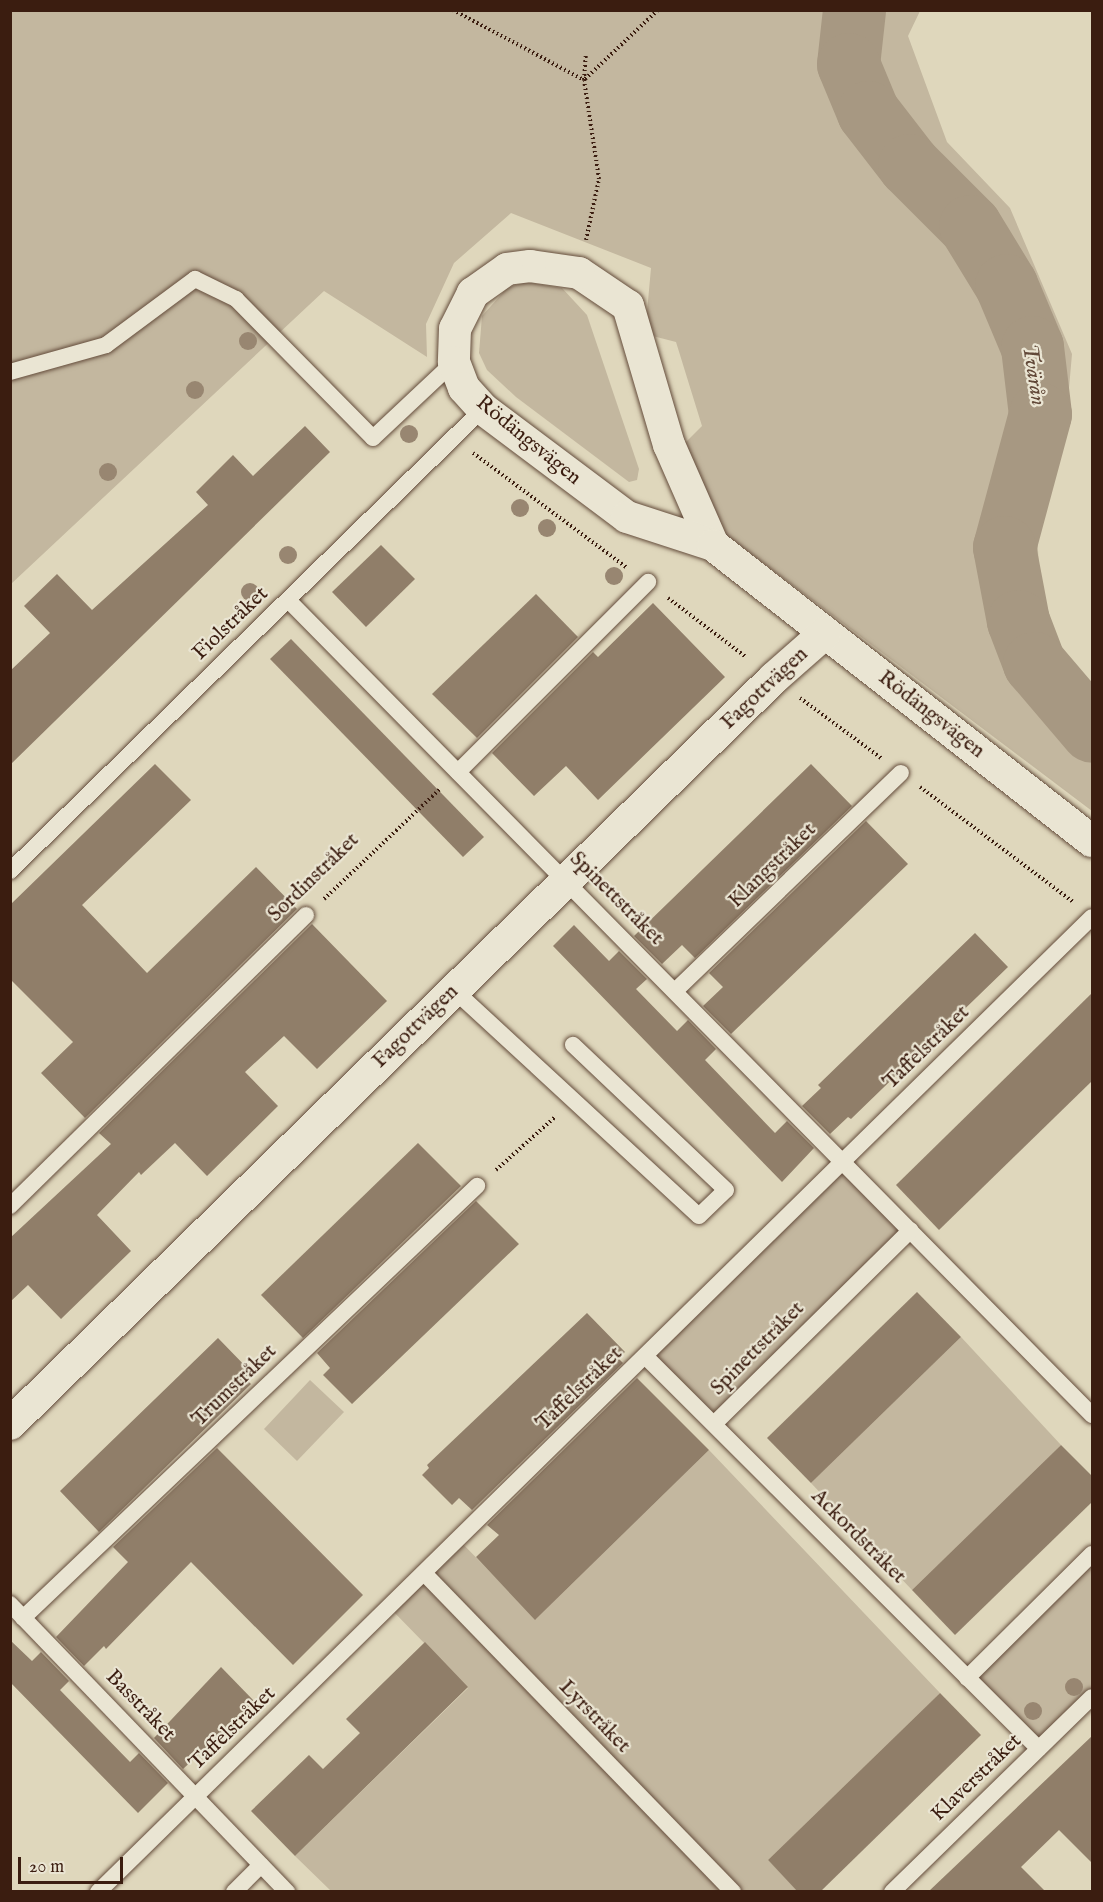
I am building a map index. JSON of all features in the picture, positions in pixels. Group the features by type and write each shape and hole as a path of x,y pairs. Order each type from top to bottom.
{"street":[{"name":"Rödängsvägen","path":"713,545 669,445 628,306 579,273 530,266 507,269 473,292 456,330 454,362 464,388 483,409 627,517 713,545 1092,841"},
{"name":"Fagottvägen","path":"10,1425 454,990 825,633"}],"lane":[{"path":"10,372 106,345 195,279 236,299 373,438 454,362"},
{"name":"Fiolstråket","path":"10,871 483,409"},
{"path":"458,772 648,582"},
{"name":"Spinettstråket","path":"288,600 1092,1415"},
{"name":"Klangstråket","path":"675,991 901,773"},
{"name":"Sordinstråket","path":"10,1206 306,915"},
{"name":"Taffelstråket","path":"98,1892 1092,917"},
{"path":"454,990 699,1216 726,1190 573,1045"},
{"name":"Trumstråket","path":"23,1618 477,1186"},
{"name":"Spinettstråket","path":"714,1424 911,1230"},
{"name":"Ackordstråket","path":"645,1356 1039,1749"},
{"path":"967,1678 1092,1554"},
{"name":"Lyrstråket","path":"424,1573 733,1892"},
{"name":"Basstråket","path":"10,1604 287,1892"},
{"name":"Klaverstråket","path":"892,1892 1092,1697"},
{"path":"234,1892 261,1864"}],"path":[{"path":"453,10 584,80"},
{"path":"584,80 658,10"},
{"path":"579,273 599,179 584,80 586,54"},
{"name":"Sordinstråket","path":"306,915 458,772"},
{"path":"477,1186 574,1100"}],"shaded area":[{"path":"10,11 920,11 908,36 947,142 1010,208 1072,354 1065,434 1037,527 1041,618 1079,675 1092,686 1092,811 709,522 681,447 702,426 676,342 645,334 651,268 511,213 454,263 426,324 427,357 324,291 11,584"},
{"path":"525,282 562,288 587,315 639,469 637,480 629,482 516,397 487,370 479,353 482,316 507,288"},
{"path":"843,1162 911,1230 714,1424 645,1356"},
{"path":"961,1337 1061,1445 912,1590 811,1483"},
{"path":"310,1380 344,1412 297,1461 264,1429"},
{"path":"709,1450 940,1693 768,1860 798,1891 331,1891 295,1856 468,1688 389,1607 458,1539 536,1619"},
{"path":"1092,1554 1092,1697 1039,1749 967,1678"}],"building":[{"path":"305,426 330,452 10,765 10,671 50,633 24,606 57,574 92,610 208,505 196,492 233,455 253,476"},
{"path":"381,545 415,579 366,627 332,592"},
{"path":"536,594 578,637 477,738 432,694"},
{"path":"653,603 725,677 598,800 566,766 534,796 492,753 593,652 598,657"},
{"path":"291,639 484,837 463,857 270,659"},
{"path":"155,764 191,800 82,905 147,973 256,867 297,909 85,1118 41,1073 73,1042 10,979 10,905"},
{"path":"811,764 852,806 695,958 682,945 662,964 634,936"},
{"path":"866,821 908,864 731,1034 703,1006 723,987 709,973"},
{"path":"312,924 387,1001 317,1069 284,1036 245,1072 278,1106 207,1176 175,1143 141,1175 139,1172 97,1215 131,1251 61,1319 28,1285 10,1302 10,1238 111,1144 99,1133"},
{"path":"574,925 609,961 619,951 647,979 636,989 677,1031 688,1020 716,1049 705,1060 775,1133 787,1121 814,1148 782,1182 553,946"},
{"path":"975,933 1008,967 851,1119 848,1117 830,1134 802,1106 821,1088 818,1085"},
{"path":"1092,993 1092,1081 939,1230 896,1185"},
{"path":"418,1143 461,1186 303,1338 261,1295"},
{"path":"476,1201 519,1244 352,1404 323,1375 330,1368 317,1353"},
{"path":"917,1292 961,1337 811,1483 767,1438"},
{"path":"587,1313 625,1352 618,1358 623,1363 472,1510 459,1498 452,1505 422,1475 429,1468 427,1465"},
{"path":"218,1338 251,1372 245,1378 251,1384 99,1532 60,1491"},
{"path":"637,1378 709,1450 535,1620 476,1557 499,1535 487,1525"},
{"path":"1061,1445 1092,1476 1092,1502 955,1635 912,1590"},
{"path":"217,1448 363,1595 293,1665 191,1562 106,1649 104,1646 84,1666 56,1637 128,1562 113,1547"},
{"path":"10,1640 32,1661 41,1652 69,1681 60,1690 130,1762 139,1753 168,1783 138,1813 10,1682"},
{"path":"425,1642 468,1687 295,1856 251,1811 309,1755 323,1769 360,1733 346,1719"},
{"path":"221,1667 255,1702 183,1769 154,1738"},
{"path":"940,1693 981,1735 820,1892 798,1892 768,1860"},
{"path":"1092,1736 1092,1863 1059,1830 1021,1867 1046,1892 928,1892"}],"waterway":[{"name":"Tvärån","path":"854,10 848,64 868,112 909,165 970,226 1006,285 1032,347 1040,414 1004,547 1018,621 1034,663 1092,731"}]}
